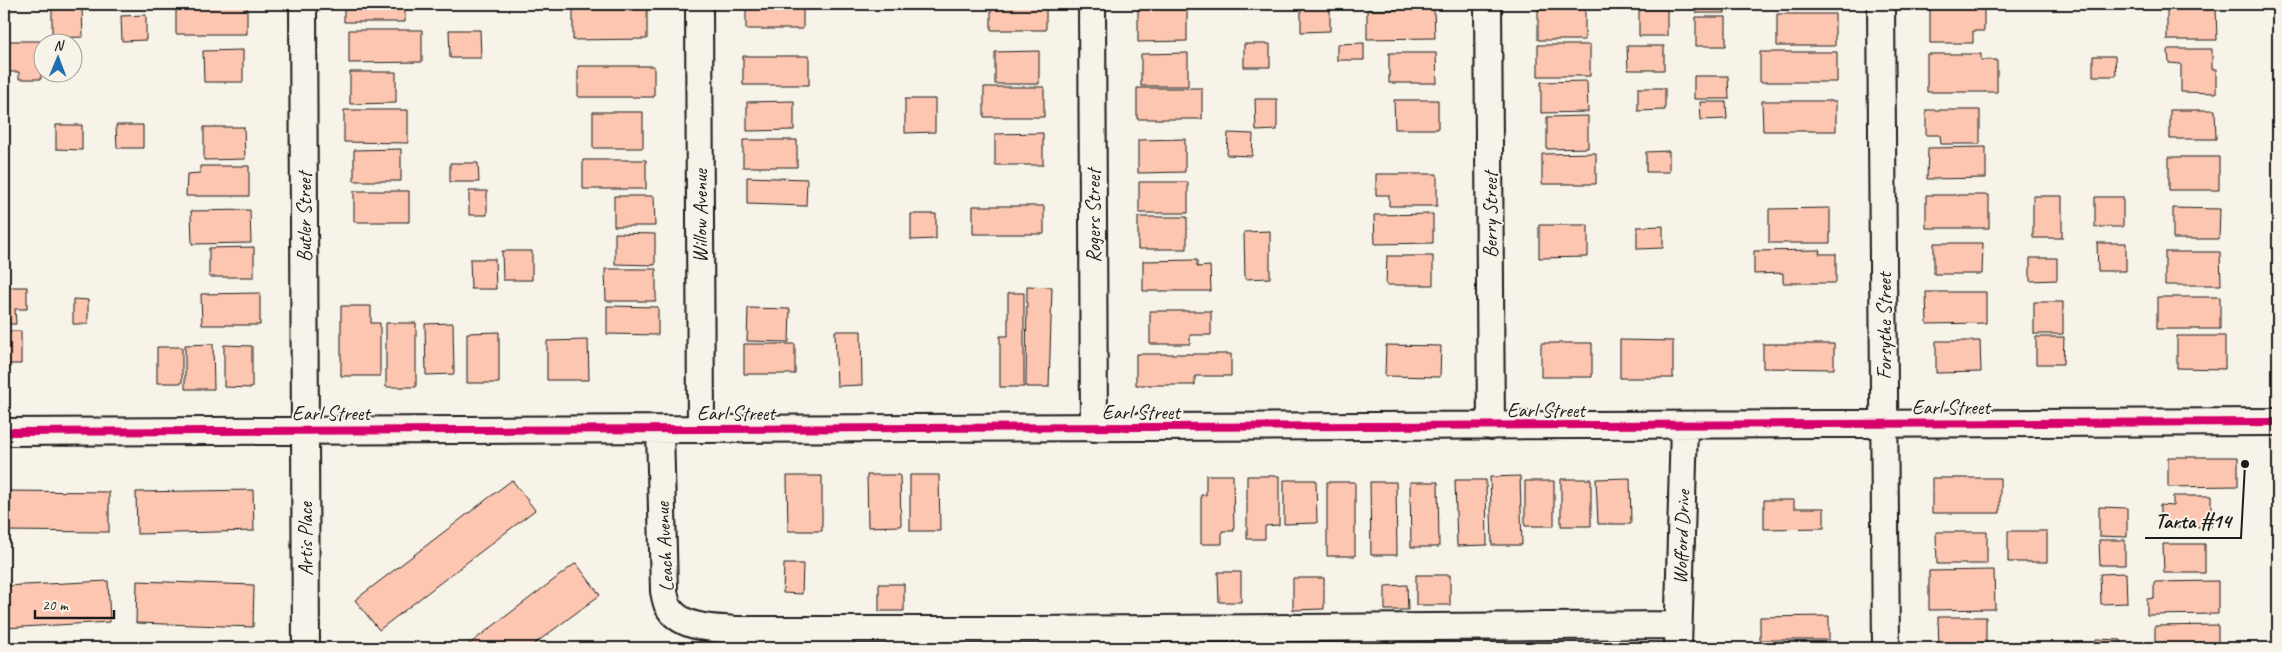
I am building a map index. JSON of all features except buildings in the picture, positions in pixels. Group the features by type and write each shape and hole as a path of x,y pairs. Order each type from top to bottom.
{"street":[{"name":"Butler Street","path":"303,4 304,430"},
{"name":"Willow Avenue","path":"699,4 701,429"},
{"name":"Rogers Street","path":"1092,4 1094,428"},
{"name":"Berry Street","path":"1488,4 1491,426"},
{"name":"Forsythe Street","path":"1882,4 1886,648"},
{"name":"Earl Street","path":"4,432 2278,422"},
{"name":"Wofford Drive","path":"1678,637 1684,425"},
{"name":"Artis Place","path":"304,430 306,648"},
{"name":"Leach Avenue","path":"660,430 664,591 668,608 681,619 694,626 736,630 1031,639 1678,637"}],"cycle path":[{"path":"4,432 2278,422"}],"place":[{"name":"Tarta #14","path":"2245,464"}]}
